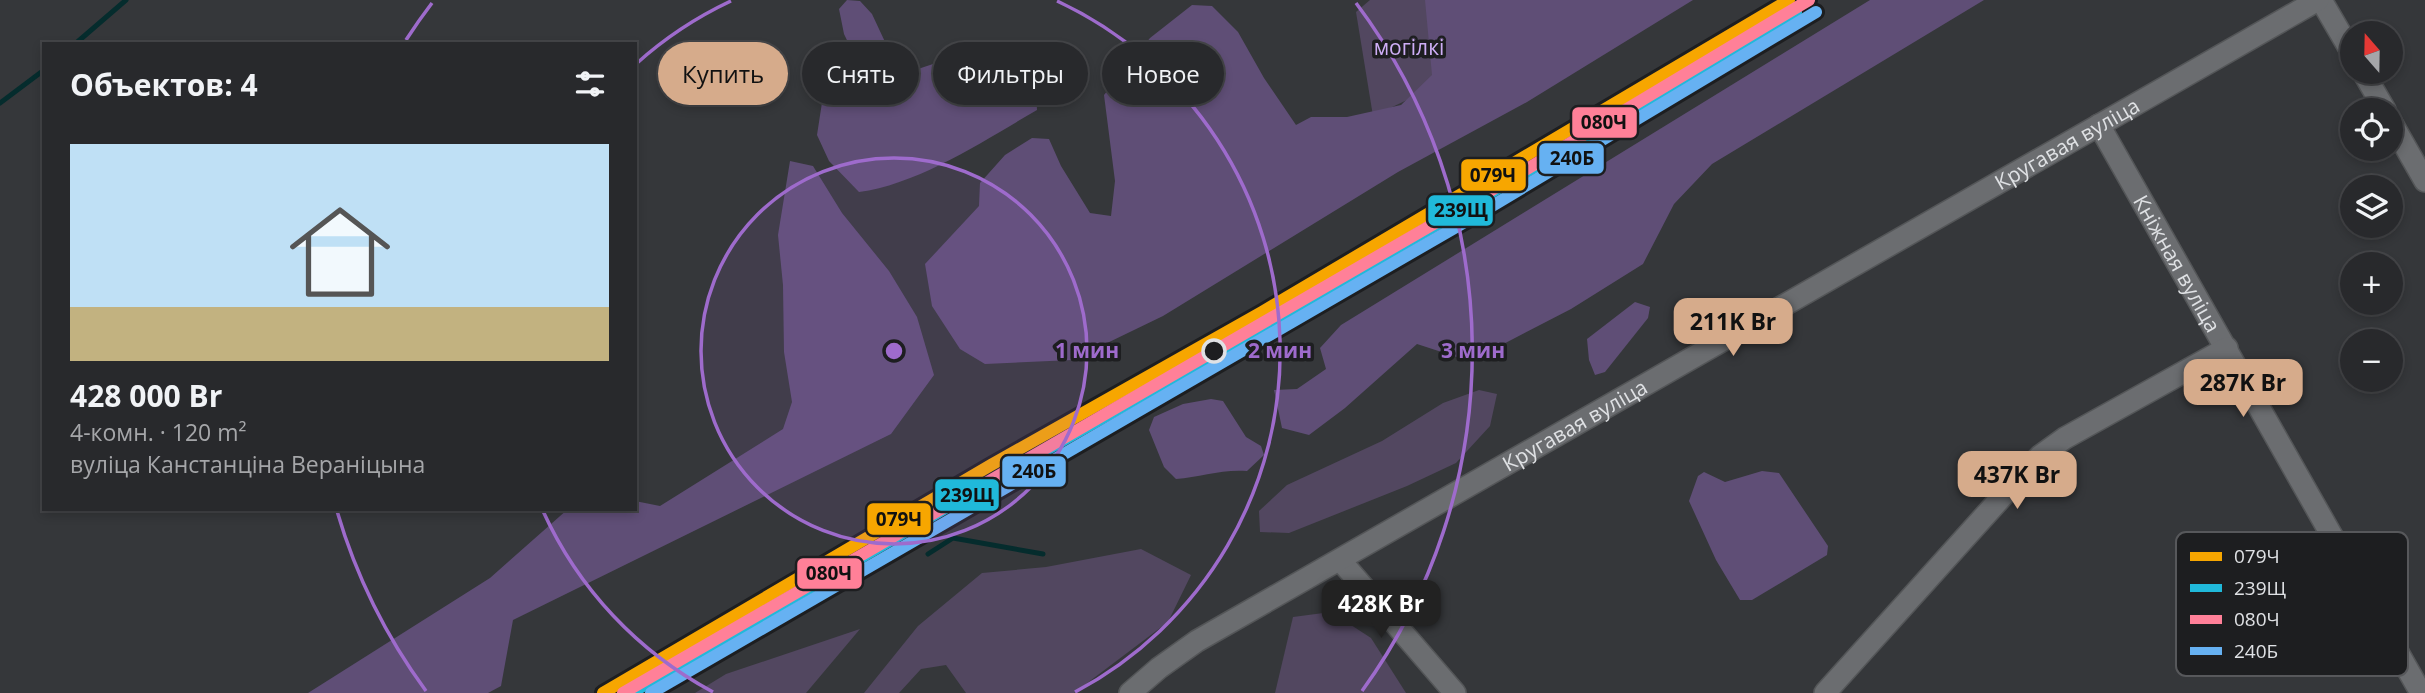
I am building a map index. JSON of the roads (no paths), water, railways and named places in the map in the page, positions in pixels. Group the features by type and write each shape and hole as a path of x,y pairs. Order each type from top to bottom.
{"street":[{"path":"2320,0 2340,33"},
{"name":"Кругавая вуліца","path":"1130,693 1197,641 2320,0"},
{"name":"Кніжная вуліца","path":"2099,125 2330,532"},
{"path":"2403,143 2425,181"},
{"path":"1825,693 2040,456 2065,438 2227,348"},
{"path":"1340,560 1455,693"},
{"name":"Кніжная вуліца","path":"2408,670 2421,693"}],"waterway":[{"path":"77,42 126,0"},
{"path":"0,103 42,72"},
{"path":"928,554 953,538 1043,554"}],"park label":[{"name":"могілкі","path":"1409,47"}]}
